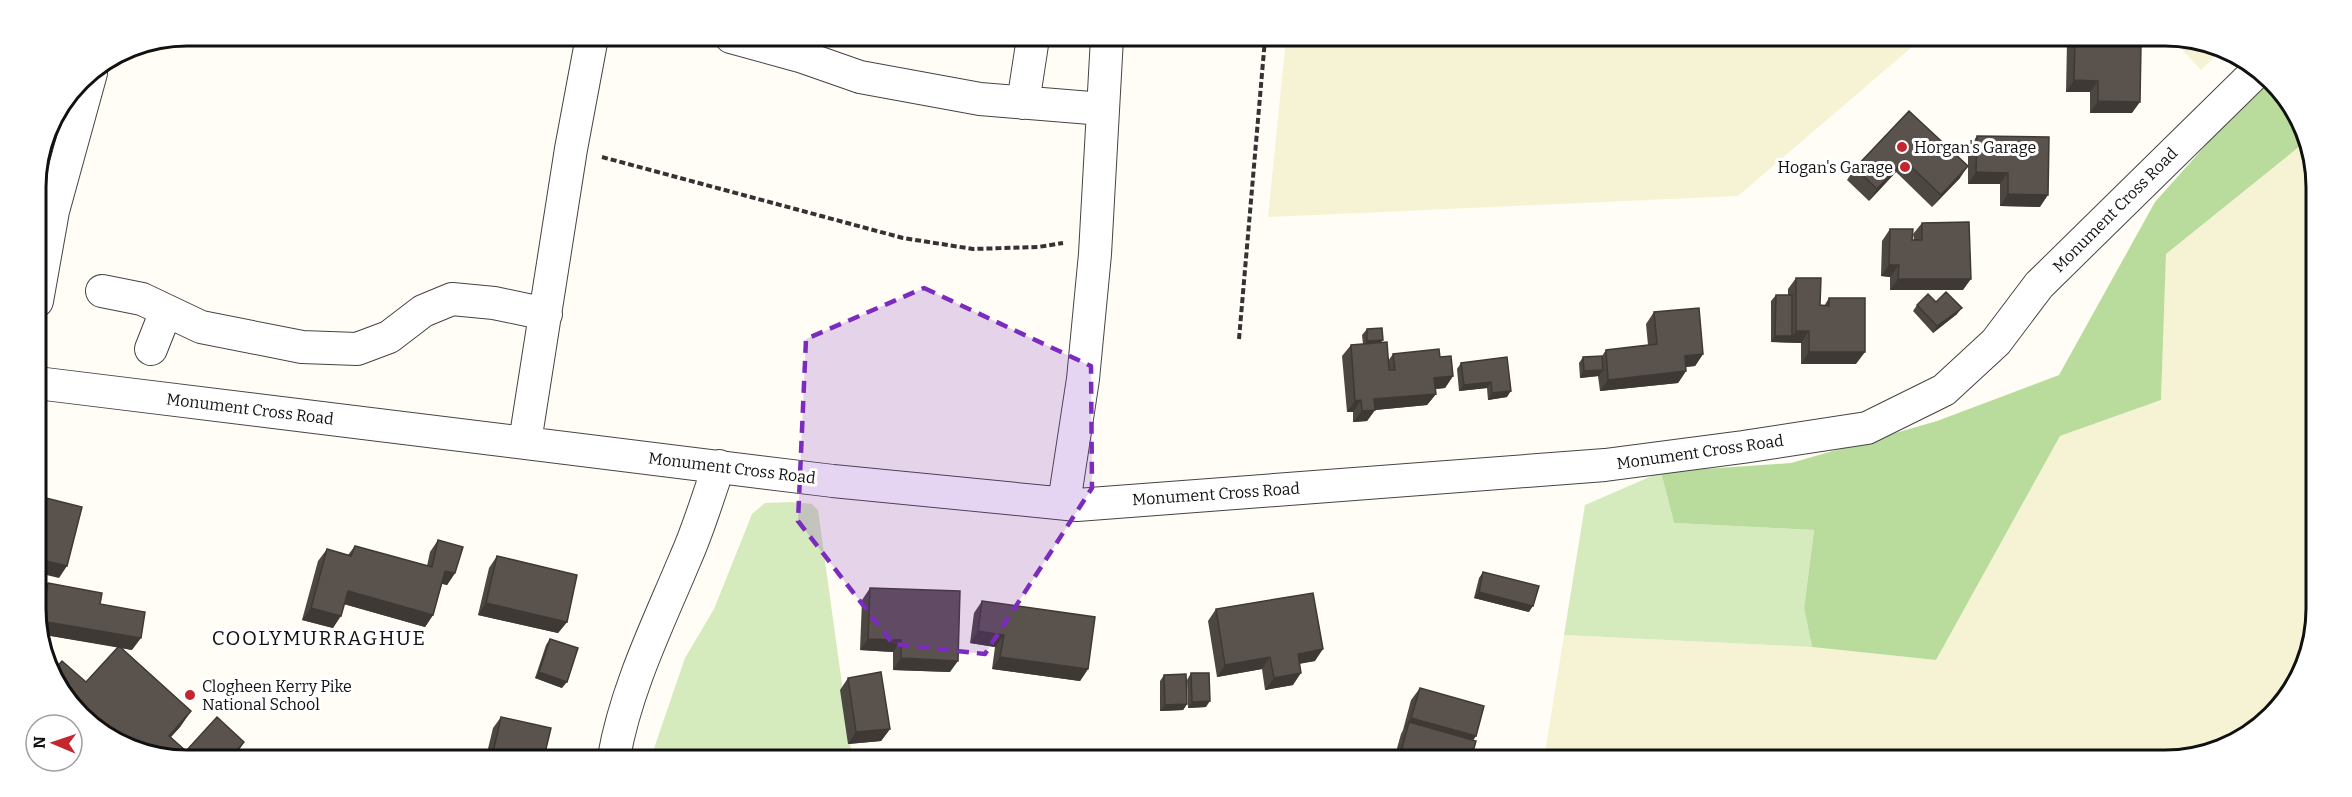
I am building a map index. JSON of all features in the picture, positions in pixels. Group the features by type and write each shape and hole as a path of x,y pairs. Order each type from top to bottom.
{"street":[{"path":"525,442 571,149 590,46"},
{"path":"764,46 800,56 860,78 980,99 1103,109"},
{"path":"1023,103 1032,46"},
{"path":"1064,503 1083,379 1096,238 1107,46"},
{"name":"Monument Cross Road","path":"47,384 833,481 1064,503 1605,465 1866,428 1944,390 1996,342 2039,285 2251,76"},
{"path":"47,246 53,211 88,88"},
{"path":"102,291 142,299 201,327 250,339 302,347 357,349 389,337 423,311 452,299 494,303 546,314"},
{"path":"151,349 166,311"},
{"path":"615,750 635,685 687,554 718,466"}],"path":[{"path":"1239,339 1264,46"},
{"path":"571,149 903,238 973,249 1038,247 1096,238"}],"highlighted area":[{"path":"924,288 1091,366 1092,488 985,654 893,644 798,521 806,339"}],"shaded area":[{"path":"1285,46 1913,46 1738,196 1268,217"},
{"path":"2180,48 2216,56 2201,70"},
{"path":"2299,147 2306,187 2306,610 2301,646 2295,664 2287,680 2258,716 2219,740 2192,748 2174,750 1545,750 1564,635 1812,647 1936,660 2060,436 2161,400 2166,254"}],"green space":[{"path":"2261,86 2264,88 2287,117 2299,147 2166,254 2161,400 2060,436 1936,660 1812,647 1804,608 1814,530 1674,523 1661,472 1791,463 1937,421 2059,375 2155,202"},
{"path":"1661,472 1674,523 1814,530 1804,608 1812,647 1564,635 1585,505"},
{"path":"765,503 812,504 818,510 851,750 653,750 685,658 714,609 752,514"}],"building":[{"path":"2075,46 2141,46 2140,102 2098,101 2098,81 2074,80"},
{"name":"Horgan's Garage","path":"1909,111 1968,166 1941,195 1904,160 1877,189 1855,168"},
{"path":"1977,136 2049,137 2048,195 2008,194 2008,173 1976,172"},
{"path":"1969,222 1971,279 1898,279 1899,265 1889,265 1890,229 1913,229 1912,240 1922,240 1922,223"},
{"path":"1796,278 1821,278 1820,305 1829,306 1829,298 1865,298 1865,352 1809,352 1809,331 1796,331"},
{"path":"1946,292 1962,308 1937,326 1917,305 1928,294 1936,302"},
{"path":"1776,295 1792,295 1792,336 1775,336"},
{"path":"1699,308 1703,354 1685,356 1686,371 1608,380 1606,350 1657,344 1654,312"},
{"path":"1382,328 1383,340 1367,341 1367,329"},
{"path":"1387,342 1389,370 1395,370 1393,354 1439,349 1440,357 1451,356 1453,376 1434,378 1436,394 1374,399 1375,410 1362,411 1361,400 1355,401 1351,345"},
{"path":"1602,356 1603,370 1584,371 1583,357"},
{"path":"1507,357 1511,391 1492,393 1491,382 1464,385 1461,363"},
{"path":"46,498 82,507 67,566 46,561"},
{"path":"438,540 463,547 455,573 445,571 433,615 348,591 341,616 311,608 327,549 351,556 355,546 432,567"},
{"path":"497,556 577,575 567,622 486,603"},
{"path":"1483,572 1539,586 1533,606 1479,592"},
{"path":"48,583 102,593 100,604 145,612 141,638 47,622"},
{"path":"870,588 960,591 958,661 901,658 901,640 868,639"},
{"path":"1313,593 1323,649 1298,654 1301,673 1274,678 1270,657 1225,665 1216,609"},
{"path":"982,601 1095,617 1088,669 1000,657 1004,635 978,631"},
{"path":"550,639 578,648 567,682 539,672"},
{"path":"119,646 191,711 169,736 185,750 151,746 117,732 88,709 70,688 58,665 62,661 86,682"},
{"path":"881,672 890,729 856,732 848,678"},
{"path":"1191,673 1209,673 1210,701 1192,702"},
{"path":"1186,674 1187,704 1165,705 1164,675"},
{"path":"1420,688 1484,706 1476,736 1411,718"},
{"path":"217,717 244,742 237,750 187,750"},
{"path":"501,717 551,728 546,750 494,750"},
{"path":"1409,722 1476,741 1474,750 1401,750"}],"place":[{"name":"Horgan's Garage","path":"1902,147"},
{"name":"Hogan's Garage","path":"1905,167"},
{"name":"Clogheen Kerry Pike National School","path":"190,695"}],"district":[{"name":"COOLYMURRAGHUE","path":"319,638"}]}
